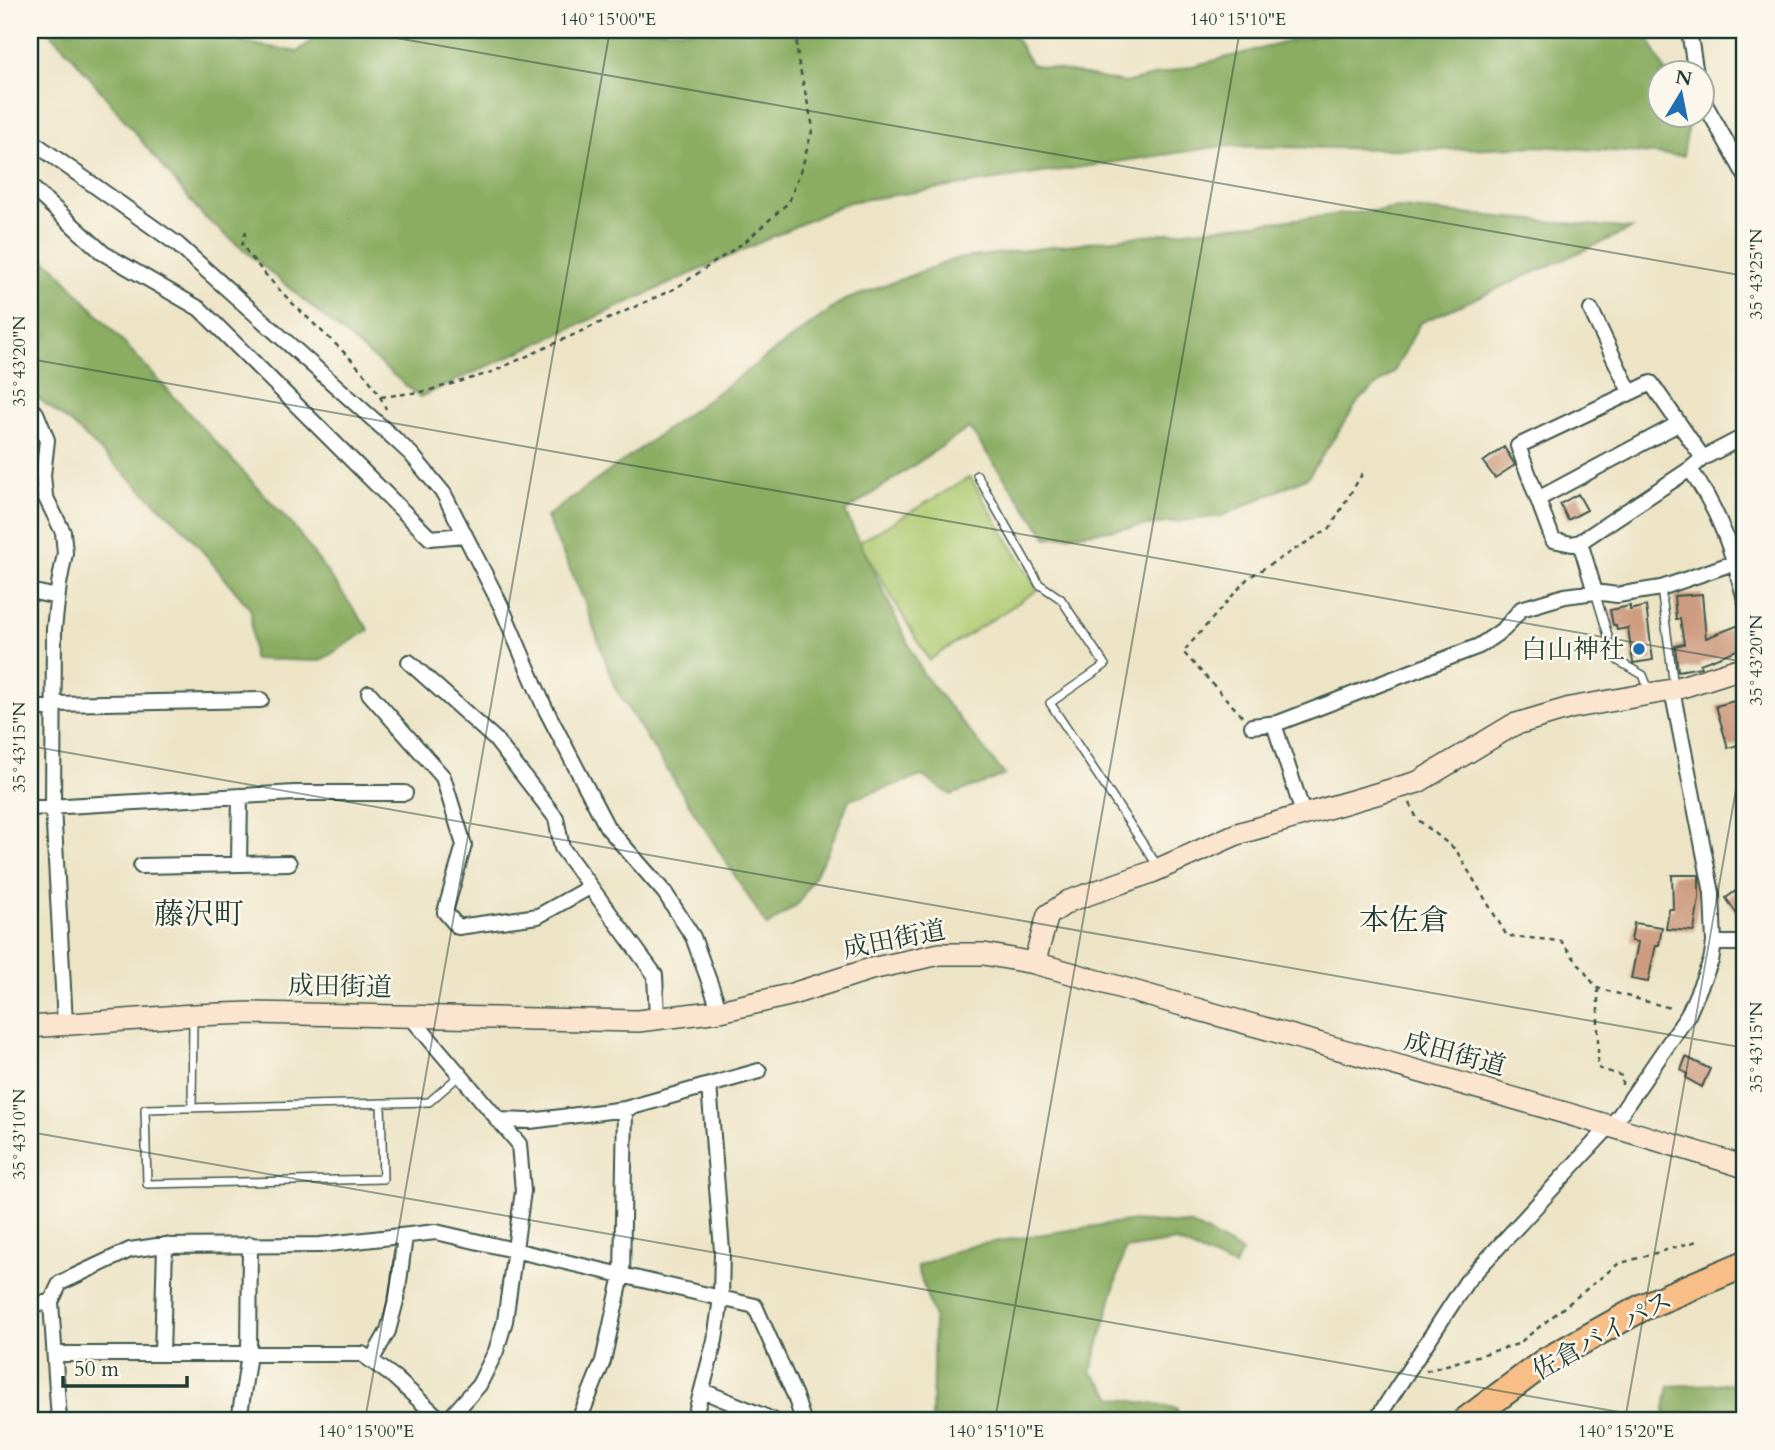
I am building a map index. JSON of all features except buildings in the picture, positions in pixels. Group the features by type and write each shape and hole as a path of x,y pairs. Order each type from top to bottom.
{"highway":[{"name":"佐倉バイパス","path":"1467,1420 1546,1360 1643,1307 1745,1264"}],"street":[{"path":"1691,30 1694,60"},
{"path":"1716,123 1745,174"},
{"path":"30,140 177,244 385,429 411,454 444,494 501,606 544,706 607,827 666,893 693,937 720,1011"},
{"path":"30,186 103,253 200,309 430,538 465,535"},
{"path":"1591,310 1630,392"},
{"path":"1703,458 1651,383 1518,446 1553,540 1572,544 1580,542 1690,470 1703,458 1745,436"},
{"path":"30,410 36,413 47,439 43,475 45,496 63,531 65,553 54,629 53,807 65,1024"},
{"path":"1538,499 1678,424"},
{"path":"1690,470 1710,498 1732,551 1740,561 1745,600"},
{"path":"1580,542 1595,592"},
{"path":"1252,726 1274,724 1479,646 1504,629 1521,609 1565,596 1595,592 1617,595 1661,587 1740,561"},
{"path":"30,591 57,597"},
{"path":"409,662 495,739 555,818 562,848 655,975 657,1018"},
{"path":"1034,963 1048,915 1069,901 1160,869 1237,834 1418,782 1513,725 1570,708 1661,691 1745,667"},
{"path":"1376,1420 1467,1281 1616,1121 1688,1015 1711,961 1714,943 1712,893 1661,691"},
{"path":"369,693 443,777 464,845 445,912 458,927 538,916 590,887"},
{"path":"30,708 261,700"},
{"path":"1274,724 1304,813"},
{"path":"30,808 295,793 405,793"},
{"path":"239,864 240,796"},
{"path":"141,866 289,863"},
{"path":"1714,943 1745,943"},
{"name":"成田街道","path":"30,1027 193,1015 315,1013 638,1021 720,1011 789,995 871,969 940,954 984,954 1034,963 1279,1034 1616,1121 1745,1167"},
{"path":"409,1015 519,1143 523,1191 505,1321 496,1351 479,1385 448,1420"},
{"path":"497,1120 530,1121 625,1109 759,1071"},
{"path":"694,1420 715,1340 721,1298 722,1251 709,1085"},
{"path":"579,1420 603,1361 622,1275 625,1109"},
{"path":"59,1420 51,1302 60,1283 130,1250 165,1245 320,1245 436,1231 755,1306 803,1420"},
{"path":"371,1361 388,1331 397,1297 405,1236"},
{"path":"239,1420 249,1354 250,1244"},
{"path":"162,1354 165,1245"},
{"path":"30,1305 51,1302"},
{"path":"55,1354 362,1354 394,1377 441,1420"},
{"path":"703,1391 773,1420"}],"lane":[{"path":"977,475 1039,584 1061,599 1105,665 1050,703 1160,869"},
{"path":"1595,592 1618,661 1643,675 1661,691 1673,680 1661,587"},
{"path":"192,1108 193,1015"},
{"path":"381,1103 383,1179 147,1184 145,1109 381,1103 429,1102 459,1076"}],"path":[{"path":"246,231 242,245 255,262 305,316 362,370 381,397 427,391 490,373 676,288 746,241 789,202 813,127 798,60 796,30"},
{"path":"1252,726 1183,652 1248,578 1330,528 1365,469"},
{"path":"1402,787 1417,819 1456,850 1507,936 1561,941 1598,988 1676,1010"},
{"path":"1598,988 1598,1068 1622,1076 1616,1121"},
{"path":"1403,1378 1518,1344 1618,1264 1697,1241"}],"green space":[{"path":"47,30 232,30 241,42 297,52 326,30 1007,30 1017,40 1031,64 1125,83 1295,40 1348,30 1644,30 1659,60 1646,60 1646,130 1687,130 1683,156 1540,146 1439,150 1223,146 849,202 420,397 203,216 73,57"},
{"path":"1400,208 1632,229 1420,323 1394,372 1360,399 1308,477 1222,516 1047,538 969,428 845,512 923,674 1005,775 951,795 922,776 849,800 830,847 799,903 767,926 615,688 584,600 546,517 843,301 955,259"},
{"path":"30,250 53,266 294,527 369,630 320,661 253,659 251,610 186,531 73,425 30,392"},
{"path":"970,477 1038,590 929,660 859,542"},
{"path":"1127,1221 1191,1224 1242,1252 1234,1267 1175,1241 1125,1249 1091,1372 1114,1398 1177,1408 1176,1420 932,1420 934,1318 917,1266 968,1246"},
{"path":"1745,1383 1745,1420 1663,1420 1669,1386"}],"place":[{"name":"白山神社","path":"1639,649"}],"district":[{"name":"藤沢町","path":"199,914"},
{"name":"本佐倉","path":"1404,920"}]}
